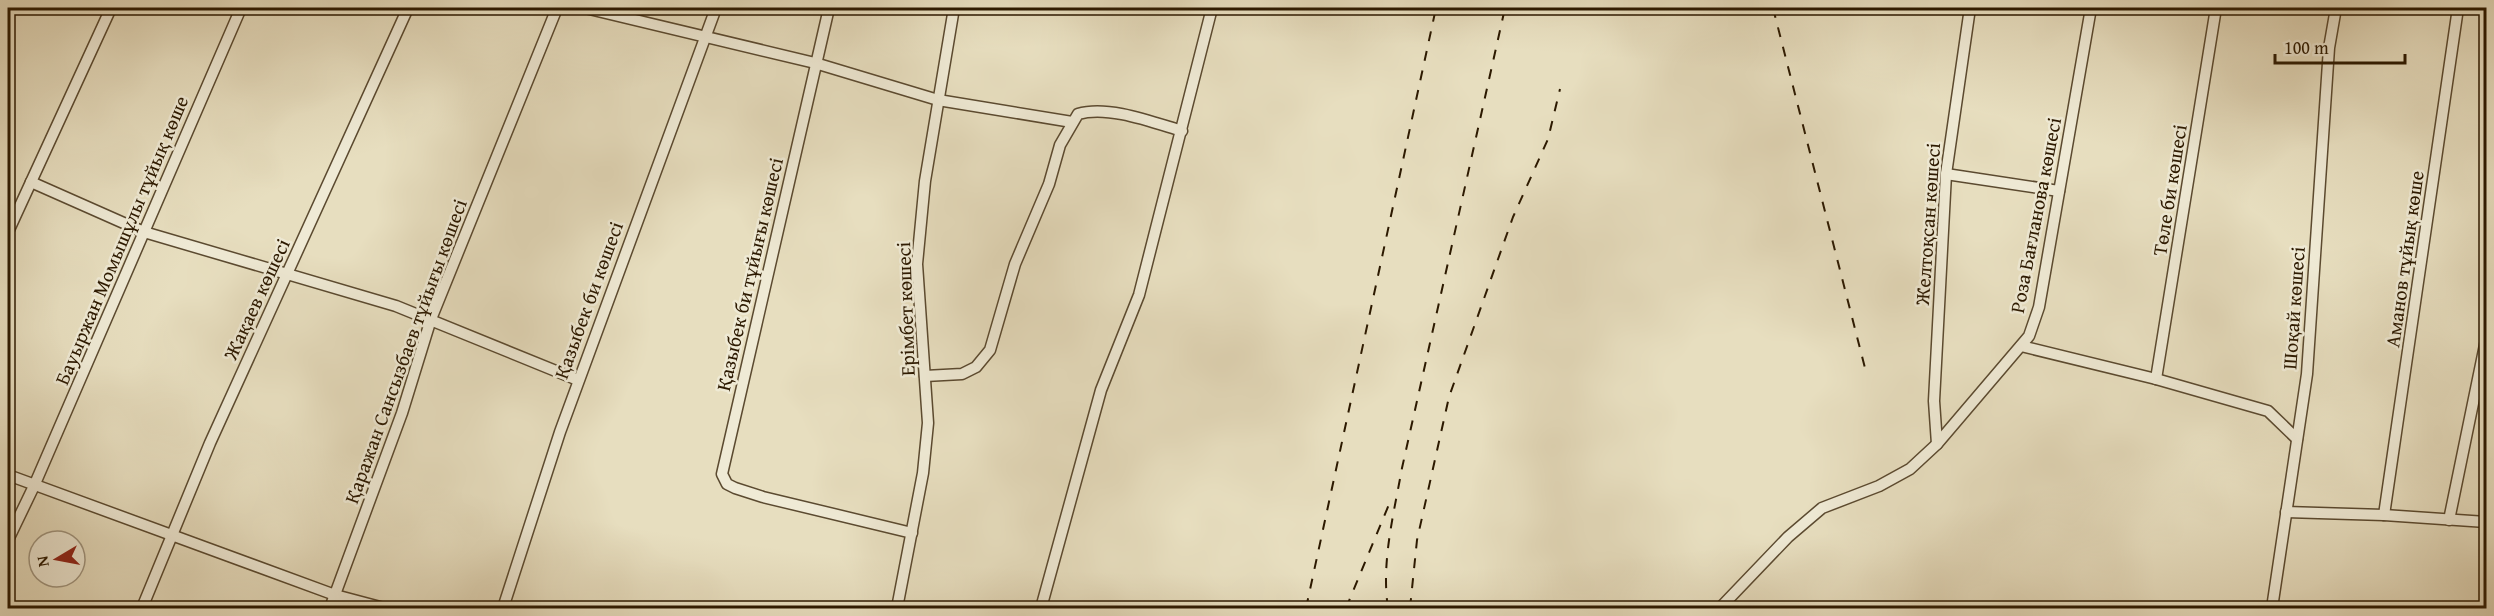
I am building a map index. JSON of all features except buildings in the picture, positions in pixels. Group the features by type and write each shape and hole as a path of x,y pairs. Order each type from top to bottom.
{"street":[{"path":"8,232 111,8"},
{"name":"Бауыржан Момышұлы тұйық көше","path":"8,540 34,486 241,8"},
{"name":"Жақаев көшесі","path":"142,609 174,536 210,443 408,8"},
{"name":"Қаражан Сансызбаев тұйығы көшесі","path":"330,609 402,413 432,319 557,8"},
{"path":"585,8 815,63 939,100 1072,122"},
{"name":"Қазыбек би көшесі","path":"503,609 578,380 704,35 716,8"},
{"name":"Қазыбек би тұйығы көшесі","path":"829,8 722,474 728,484 735,488 789,504 912,533"},
{"name":"Ерімбет көшесі","path":"897,609 924,473 928,423 917,264 925,181 954,8"},
{"path":"1041,609 1101,390 1139,295 1212,8"},
{"name":"Желтоқсан көшесі","path":"1937,444 1934,401 1946,174 1970,8"},
{"name":"Роза Бағланова көшесі","path":"1720,609 1788,537 1822,508 1879,486 1910,469 1937,444 2029,336 2039,307 2091,8"},
{"name":"Төле би көшесі","path":"2156,379 2216,8"},
{"name":"Шоқай көшесі","path":"2271,609 2307,374 2329,48 2336,8"},
{"name":"Аманов тұйық көше","path":"2384,515 2458,8"},
{"path":"925,376 962,374 976,367 990,350 1015,264 1049,184 1060,146 1078,114 1092,110 1135,118 1182,131"},
{"path":"1946,174 2059,191"},
{"path":"31,182 144,232 396,306 578,380"},
{"path":"2449,520 2487,340"},
{"path":"2020,346 2156,379 2268,411 2297,439"},
{"path":"8,475 335,595 384,609"},
{"path":"2286,512 2384,515 2487,522"}],"railway":[{"path":"1306,608 1436,8"},
{"path":"1388,608 1387,555 1402,468 1505,8"},
{"path":"1773,8 1865,368"},
{"path":"1410,608 1417,540 1449,397 1513,217 1548,139 1560,89"},
{"path":"1346,608 1390,502"}]}
